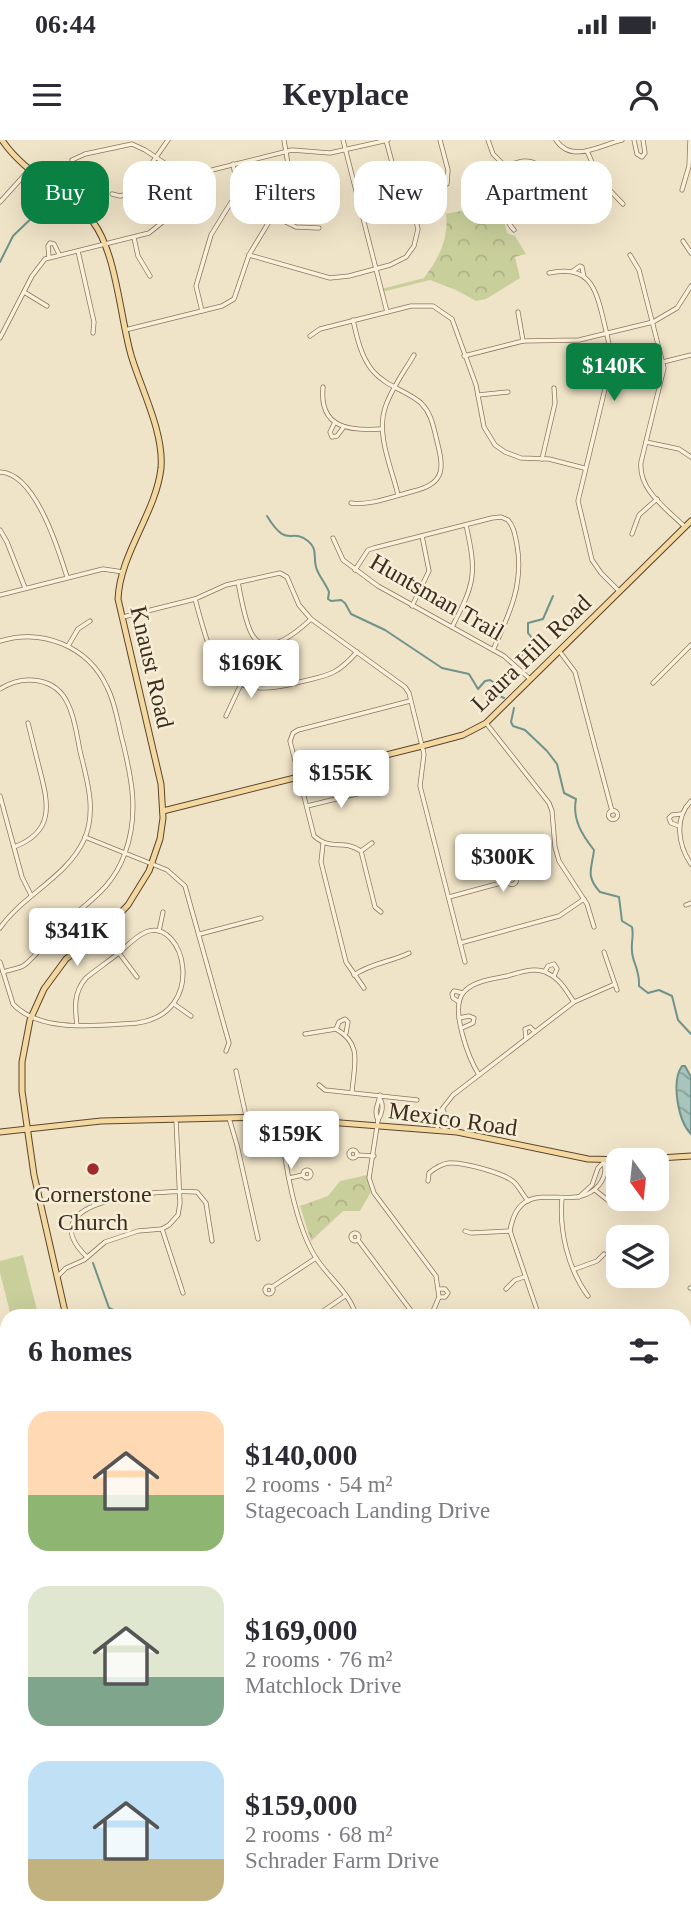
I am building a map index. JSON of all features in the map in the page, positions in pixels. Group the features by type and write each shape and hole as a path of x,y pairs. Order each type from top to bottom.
{"main road":[{"name":"Knaust Road","path":"2,140 21,163"},
{"name":"Knaust Road","path":"64,1309 40,1208 27,1128 22,1069 24,1044 31,1016 54,974 74,952 122,913 140,887 160,839 163,811 157,765 118,595 123,572 156,486 161,458 158,435 125,330 105,244 93,224"},
{"name":"Laura Hill Road","path":"163,811 463,735 486,723 691,521"},
{"name":"Mexico Road","path":"0,1132 99,1121 246,1116 285,1121 377,1122 441,1130 604,1162 691,1156"}],"street":[{"path":"112,194 120,197 131,193 167,140"},
{"path":"284,140 287,161"},
{"path":"343,140 387,312"},
{"path":"245,161 299,149 330,153 387,140 402,200 416,221 418,229 414,246 408,255 399,261 330,278 249,255"},
{"path":"440,140 446,161"},
{"path":"488,140 491,150 501,161"},
{"path":"556,140 565,150 575,153 622,140"},
{"path":"634,140 640,157 645,153 643,140"},
{"path":"682,190 691,157 690,140"},
{"path":"72,160 127,143 138,146 162,161"},
{"path":"587,151 600,180 623,204"},
{"path":"447,165 447,184"},
{"path":"0,202 21,179"},
{"path":"202,311 196,286 211,235 230,204"},
{"path":"0,338 23,292 40,264 49,257 134,238 161,224"},
{"path":"125,330 222,306 234,299 249,255 268,224"},
{"path":"290,224 296,227 319,228"},
{"path":"508,224 513,230"},
{"path":"134,238 138,256 150,276"},
{"path":"683,241 691,253"},
{"path":"49,257 50,243 56,247 59,254"},
{"path":"78,251 94,321 93,333"},
{"path":"630,255 639,270 663,362 662,378 641,462 641,476 647,489 685,527"},
{"path":"549,273 573,271 584,276 595,289 611,349 610,368 578,494 578,509 594,565 619,591"},
{"path":"464,356 523,341 579,340 653,322 677,308 691,286"},
{"path":"23,292 47,306"},
{"path":"310,336 320,329 418,304 441,309 455,325 478,394 484,426 492,442 512,455 584,467"},
{"path":"518,312 523,341"},
{"path":"351,503 364,503 429,486 439,477 442,464 428,412 418,400 377,376 365,359 353,320"},
{"path":"398,495 382,429 385,409 414,355"},
{"path":"663,362 691,355"},
{"path":"323,387 323,405 335,422 356,430 382,429"},
{"path":"542,458 555,403 554,388"},
{"path":"478,394 508,393"},
{"path":"335,422 330,432 332,437 337,436 343,427"},
{"path":"646,442 679,449 691,457"},
{"path":"0,472 9,472 18,478 31,495 54,539 67,577"},
{"path":"632,534 639,515 657,499"},
{"path":"355,570 368,550 492,518 501,517 508,520 516,535 519,578 511,611 493,650"},
{"path":"452,627 468,594 474,569 466,525"},
{"path":"0,530 25,588"},
{"path":"412,606 429,571 422,536"},
{"name":"Huntsman Trail","path":"332,538 339,555 355,570 412,606 493,650 510,661 531,681"},
{"path":"0,595 103,569 123,572"},
{"path":"121,617 195,599 226,585 275,572 284,575 291,584 299,605 311,619 405,687 422,746 424,761 420,786 465,962"},
{"path":"238,582 251,633 257,641 268,644 287,639 311,619"},
{"path":"195,599 214,661 227,676 241,684 258,689 273,689 321,677 340,670 357,652"},
{"path":"68,646 78,629 90,621"},
{"path":"0,641 33,636 68,646 97,670 111,696 133,791 132,825 125,853 110,882 92,903 57,930 26,964 3,972"},
{"path":"653,683 691,645"},
{"path":"561,652 575,672 612,811"},
{"path":"0,689 18,680 38,680 56,689 68,704 89,786 90,814 85,838 64,869 31,895 0,928"},
{"path":"226,716 241,684"},
{"path":"361,851 347,845 323,844 314,836 290,744 293,733 410,701"},
{"path":"14,847 36,835 44,823 48,806 28,723"},
{"path":"486,723 549,803 559,861 584,899 594,927"},
{"path":"307,806 369,791"},
{"path":"0,796 22,877 31,895"},
{"path":"691,801 681,814 679,826 685,854 691,864"},
{"path":"679,826 671,823 669,818 681,814"},
{"path":"85,838 167,870 185,886 229,1043 226,1051"},
{"path":"361,851 372,843"},
{"path":"323,844 321,862 346,962 364,988"},
{"path":"361,851 375,907 381,912"},
{"path":"449,897 508,881"},
{"path":"460,943 559,916 584,899"},
{"path":"159,931 163,912"},
{"path":"200,934 261,918"},
{"path":"0,962 13,1004 31,1016 64,1027 147,1022 166,1013 181,990 183,969 175,943 159,931 146,932 86,978 79,988 75,1006 77,1026"},
{"path":"604,952 617,990"},
{"path":"119,953 137,977"},
{"path":"354,975 410,953"},
{"path":"545,971 548,966 554,964 557,969 554,976"},
{"path":"479,1075 469,1058 459,1018 459,1002 463,993 475,984 530,970 545,971 554,976 574,1002"},
{"path":"441,1130 439,1113 453,1095 574,1002 615,984"},
{"path":"459,1002 452,994 454,991 463,993"},
{"path":"174,1004 191,1016"},
{"path":"459,1018 474,1018 473,1023 461,1028"},
{"path":"336,1028 339,1022 345,1019 348,1024 346,1034"},
{"path":"526,1038 525,1029 530,1027 534,1032"},
{"path":"305,1034 336,1028 353,1042 355,1053 352,1092"},
{"path":"236,1071 246,1116"},
{"path":"318,1085 325,1090 417,1100"},
{"path":"380,1097 376,1103 374,1156 369,1178 372,1189 432,1270 439,1289 434,1309"},
{"path":"228,1116 258,1239"},
{"path":"57,1277 66,1268 78,1265 105,1241 138,1231 162,1229 177,1215 179,1192 176,1118"},
{"path":"285,1121 282,1128 284,1156 306,1240 354,1309"},
{"path":"357,1155 374,1156"},
{"path":"593,1188 598,1168 604,1162"},
{"path":"536,1309 510,1231 515,1214 527,1200 541,1196 579,1197 601,1182 605,1172 604,1162"},
{"path":"428,1181 429,1173 438,1166 451,1163 466,1165 498,1173 514,1182 527,1200"},
{"path":"289,1178 303,1175"},
{"path":"593,1188 606,1199"},
{"path":"87,1257 72,1238 74,1219 83,1210 129,1195 197,1192 206,1201 212,1241"},
{"path":"562,1198 561,1228 581,1286 588,1296"},
{"path":"162,1229 183,1293"},
{"path":"465,1231 510,1231"},
{"path":"358,1240 410,1309"},
{"path":"575,1269 597,1261 604,1254"},
{"path":"271,1287 316,1258"},
{"path":"54,1263 66,1268"},
{"path":"506,1289 515,1280 524,1277"},
{"path":"439,1289 445,1289 448,1293 439,1297"},
{"path":"326,1309 345,1296"}],"green space":[{"path":"460,211 461,224 505,224 507,233 515,236 526,254 515,257 520,278 486,299 476,301 430,280 382,292 381,289 424,278 442,247 447,214"},
{"path":"367,1175 371,1192 360,1211 343,1211 311,1241 300,1206 328,1196 340,1181"},
{"path":"23,1255 37,1309 9,1309 0,1273 0,1261"}],"water":[{"path":"682,1066 685,1066 691,1077 691,1134 686,1128 678,1101 677,1081"}],"waterway":[{"path":"0,262 13,236 25,224"},
{"path":"267,516 284,535 302,537 311,544 317,570 329,592 328,599 341,600 351,614 385,630 442,668 469,674 478,689 485,681 490,680 493,682 494,693"},
{"path":"518,661 532,638 528,633 528,623 543,619 553,596"},
{"path":"495,693 509,672"},
{"path":"495,694 504,698"},
{"path":"514,708 511,722 513,726 525,730 547,751 557,764 564,793 576,799 575,813 579,826 594,850 592,881 600,892 619,897 622,921 632,927 632,955 639,986 648,993 659,990 672,996 678,1020 691,1034"},
{"path":"93,1263 111,1309"}],"place":[{"name":"Cornerstone Church","path":"93,1169"}]}
